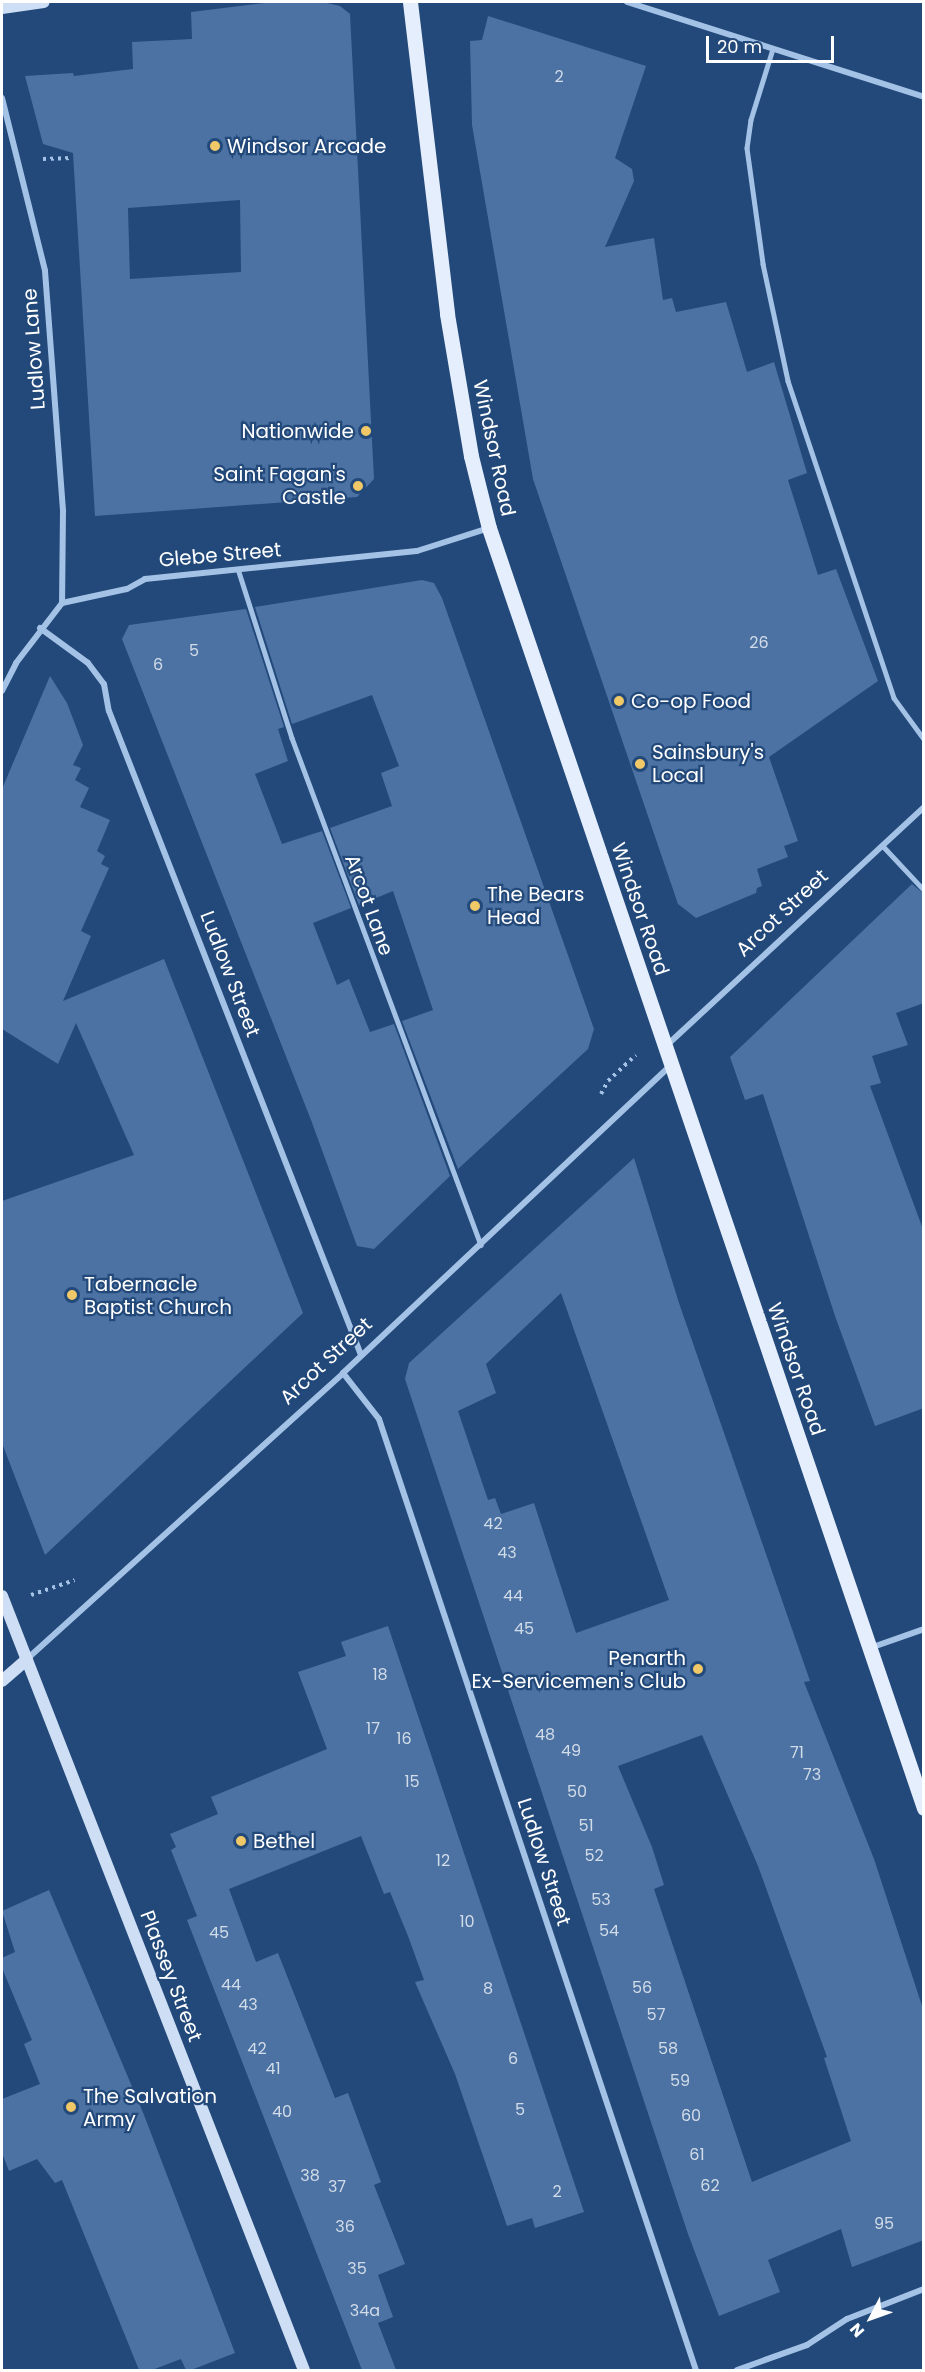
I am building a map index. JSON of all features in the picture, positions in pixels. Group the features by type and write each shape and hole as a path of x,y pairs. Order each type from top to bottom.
{"main road":[{"name":"Windsor Road","path":"410,2 443,290 471,456 489,528 924,1808"}],"street":[{"path":"2,8 44,2"},
{"path":"627,2 924,97"},
{"name":"Ludlow Lane","path":"2,98 45,271 63,511 62,603"},
{"name":"Glebe Street","path":"62,603 127,589 145,579 212,570 239,572 417,551 489,528"},
{"path":"2,691 40,628 62,603"},
{"name":"Ludlow Street","path":"40,628 88,663 104,684 110,711 361,1355"},
{"name":"Arcot Street","path":"665,1047 924,807"},
{"name":"Arcot Street","path":"2,1680 344,1373 672,1065"},
{"name":"Ludlow Street","path":"344,1373 379,1419 696,2370"},
{"name":"Plassey Street","path":"3,1601 304,2370"},
{"path":"870,1648 924,1629"},
{"path":"737,2370 807,2345 847,2319 924,2289"}],"lane":[{"path":"773,50 751,120 747,148 763,264 788,381 894,698 924,739"},
{"name":"Arcot Lane","path":"239,572 292,738 481,1245"},
{"path":"883,846 924,890"}],"path":[{"path":"3,1601 70,1581 129,1568"}],"building":[{"path":"272,2 323,2 340,6 350,14 374,479 357,497 95,516 73,153 43,144 25,76 73,73 74,76 133,69 132,42 192,39 191,12","holes":["240,200 241,272 130,279 128,208"]},
{"path":"488,16 646,66 615,158 632,169 634,181 605,247 654,238 663,300 672,298 676,312 726,302 747,372 774,362 807,473 788,480 818,575 836,569 878,681 769,757 798,841 784,846 788,857 757,869 762,886 757,888 756,893 696,918 678,904 533,479 472,125 470,41 482,40"},
{"path":"422,580 434,583 442,598 594,1029 588,1049 458,1169 402,1021 433,1010 393,891 359,905 330,828 392,806 381,773 399,766 372,695 292,724 255,607"},
{"path":"246,609 284,727 278,729 288,761 255,774 282,844 322,831 351,908 313,923 337,985 349,979 370,1032 394,1024 450,1176 374,1249 357,1246 311,1120 122,639 129,625"},
{"path":"50,676 67,703 83,745 73,765 81,768 75,780 89,788 80,807 110,820 97,851 105,856 101,864 109,868 81,931 91,936 63,1001 164,959 303,1313 45,1555 2,1443 2,1201 134,1155 76,1023 58,1064 2,1029 2,789"},
{"path":"912,884 924,894 924,1003 896,1013 908,1045 872,1056 881,1083 870,1086 924,1232 924,1408 875,1426 835,1316 763,1094 745,1100 730,1057"},
{"path":"634,1158 679,1303 810,1681 804,1682 874,1859 924,2012 924,2240 852,2267 841,2229 768,2260 780,2292 719,2316 688,2234 405,1379 409,1363","holes":["561,1293 669,1600 576,1633 534,1503 501,1514 495,1498 488,1500 458,1411 496,1393 486,1364","702,1735 758,1866 827,2057 824,2058 851,2141 752,2182 654,1889 664,1885 652,1847 618,1766"]},
{"path":"388,1626 584,2212 535,2228 532,2218 507,2226 455,2074 415,1982 424,1980 408,1936 390,1892 384,1894 361,1836 229,1889 256,1962 278,1953 335,2098 348,2093 381,2182 374,2185 405,2264 378,2275 393,2317 378,2323 396,2370 362,2370 187,1920 197,1916 171,1850 176,1847 170,1834 218,1814 211,1797 327,1749 298,1672 346,1656 341,1642"},
{"path":"49,1890 144,2115 235,2353 191,2370 186,2370 181,2359 152,2370 139,2370 62,2180 55,2183 37,2159 9,2171 2,2153 2,2099 40,2084 24,2044 32,2040 2,1968 2,1958 15,1952 2,1911"}],"place":[{"name":"Windsor Arcade","path":"215,146"},
{"name":"Nationwide","path":"366,431"},
{"name":"Saint Fagan's Castle","path":"358,486"},
{"name":"Co-op Food","path":"619,701"},
{"name":"Sainsbury's Local","path":"640,764"},
{"name":"The Bears Head","path":"475,906"},
{"name":"Tabernacle Baptist Church","path":"72,1295"},
{"name":"Penarth Ex-Servicemen's Club","path":"698,1669"},
{"name":"Bethel","path":"241,1841"},
{"name":"The Salvation Army","path":"71,2107"}]}
